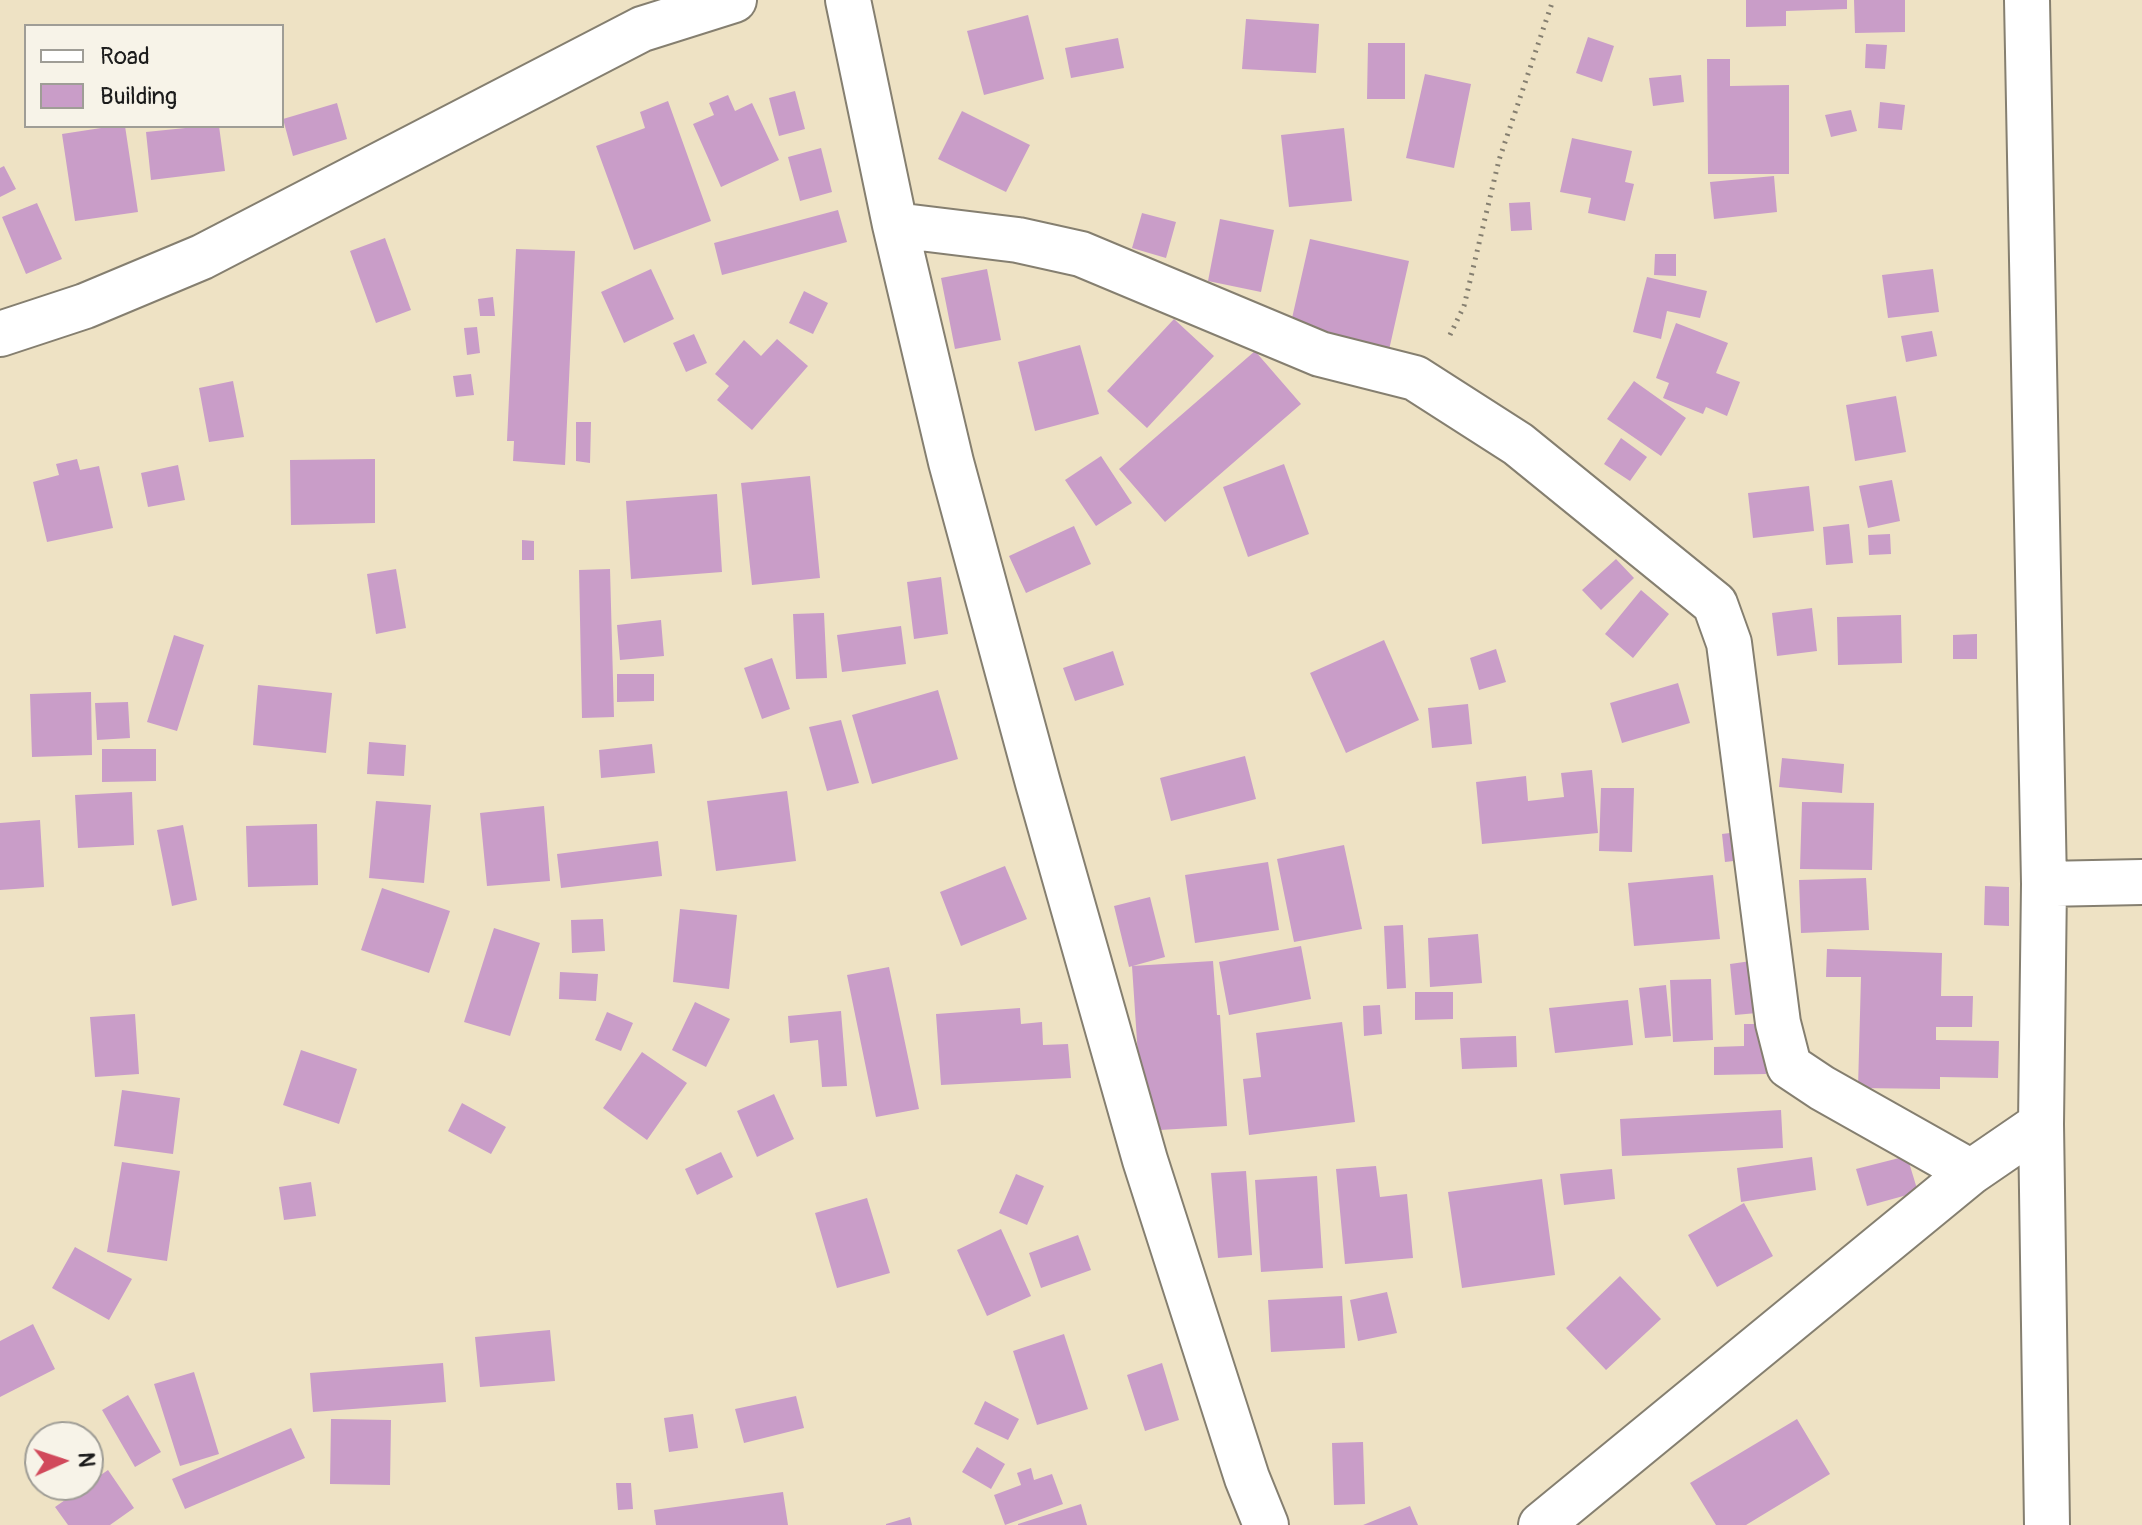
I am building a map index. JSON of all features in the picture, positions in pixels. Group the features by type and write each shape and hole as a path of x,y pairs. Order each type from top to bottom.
{"street":[{"path":"0,334 85,306 202,257 637,15 734,0"},
{"path":"848,0 895,225 951,462 1038,783 1124,1085 1247,1478 1266,1525"},
{"path":"2027,0 2044,884 2041,1124 2047,1525"},
{"path":"895,225 1018,240 1081,254 1320,354 1415,378 1518,444 1715,604 1729,643 1778,1023 1789,1066 1822,1088 1971,1172"},
{"path":"2044,884 2142,882"},
{"path":"1541,1525 1971,1172 2041,1124"}],"path":[{"path":"1415,378 1446,342 1464,306 1499,160 1553,0"}],"building":[{"path":"1746,0 1847,0 1847,9 1786,11 1786,26 1746,27"},
{"path":"1854,0 1905,0 1905,32 1855,33"},
{"path":"1028,15 1044,79 984,95 967,31"},
{"path":"1246,19 1319,24 1316,73 1242,69"},
{"path":"1588,37 1614,46 1602,82 1576,73"},
{"path":"1118,38 1124,68 1071,78 1065,48"},
{"path":"1368,43 1405,43 1405,99 1367,99"},
{"path":"1866,44 1887,45 1885,69 1865,68"},
{"path":"1707,59 1730,59 1730,86 1789,85 1789,174 1708,174"},
{"path":"1425,74 1471,84 1454,168 1406,158"},
{"path":"1681,75 1684,102 1653,106 1649,78"},
{"path":"795,91 805,129 779,136 769,98"},
{"path":"728,95 735,111 752,103 779,160 721,187 693,124 714,115 709,103"},
{"path":"668,101 711,221 634,250 596,146 645,128 640,112"},
{"path":"1880,102 1905,105 1902,130 1878,128"},
{"path":"337,103 347,139 293,156 284,119"},
{"path":"1851,110 1857,131 1831,137 1825,115"},
{"path":"962,111 1030,145 1006,192 938,159"},
{"path":"125,128 138,212 75,221 62,134"},
{"path":"219,128 225,171 151,180 146,132"},
{"path":"1344,128 1352,201 1289,207 1281,135"},
{"path":"1572,138 1632,151 1625,182 1634,184 1625,221 1588,213 1591,198 1560,192"},
{"path":"821,148 832,192 800,201 788,157"},
{"path":"4,166 16,189 0,197 0,168"},
{"path":"1774,176 1777,212 1714,219 1710,182"},
{"path":"1530,202 1532,230 1511,231 1509,203"},
{"path":"37,203 62,259 26,274 2,217"},
{"path":"838,210 847,242 722,275 714,243"},
{"path":"1142,213 1176,222 1166,258 1132,248"},
{"path":"1220,219 1274,230 1261,292 1208,281"},
{"path":"385,238 411,310 376,323 350,251"},
{"path":"1310,239 1409,261 1389,350 1290,327"},
{"path":"516,249 575,251 565,465 513,461 514,441 507,441"},
{"path":"1655,254 1676,254 1676,276 1654,275"},
{"path":"651,269 674,319 624,343 601,292"},
{"path":"987,269 1001,340 955,349 941,278"},
{"path":"1933,269 1939,312 1888,318 1882,275"},
{"path":"1647,277 1707,291 1700,318 1667,311 1661,339 1633,332"},
{"path":"804,291 828,303 813,334 789,323"},
{"path":"493,297 495,316 480,316 478,299"},
{"path":"1174,319 1214,356 1147,428 1107,391"},
{"path":"1676,323 1728,343 1716,373 1740,382 1727,416 1706,407 1703,414 1663,398 1669,383 1656,378"},
{"path":"477,327 480,353 467,355 464,328"},
{"path":"1932,331 1937,356 1906,362 1901,336"},
{"path":"694,334 707,363 686,372 673,343"},
{"path":"777,339 808,366 752,430 717,400 729,386 715,374 744,340 761,356"},
{"path":"1080,345 1099,414 1035,431 1018,362"},
{"path":"1255,351 1301,404 1165,522 1119,469"},
{"path":"471,374 474,395 456,397 453,376"},
{"path":"233,381 244,437 209,442 199,388"},
{"path":"1634,381 1686,418 1661,456 1607,419"},
{"path":"1896,396 1906,452 1855,461 1846,405"},
{"path":"576,422 591,422 590,463 576,461"},
{"path":"1621,438 1647,457 1630,481 1604,464"},
{"path":"1101,456 1132,503 1096,526 1065,480"},
{"path":"77,459 80,470 99,466 113,528 47,542 33,482 59,475 56,464"},
{"path":"375,459 375,523 291,525 290,460"},
{"path":"1284,464 1309,534 1248,557 1223,487"},
{"path":"178,465 185,500 148,507 141,473"},
{"path":"810,476 820,578 752,585 741,483"},
{"path":"1892,480 1900,521 1868,528 1859,486"},
{"path":"1809,486 1814,531 1753,538 1748,493"},
{"path":"717,494 722,572 631,579 626,501"},
{"path":"1849,524 1853,563 1826,565 1823,527"},
{"path":"1074,526 1091,564 1026,593 1009,556"},
{"path":"1890,534 1891,554 1869,555 1868,535"},
{"path":"522,540 534,541 534,560 522,560"},
{"path":"1616,559 1634,578 1601,610 1582,590"},
{"path":"396,569 406,628 376,634 367,574"},
{"path":"610,569 614,717 582,718 579,570"},
{"path":"941,577 948,634 914,639 907,582"},
{"path":"1641,590 1669,614 1633,658 1605,634"},
{"path":"1812,608 1817,651 1777,656 1772,613"},
{"path":"824,613 827,678 796,679 793,614"},
{"path":"1901,615 1902,663 1838,665 1837,617"},
{"path":"661,620 664,656 620,660 617,625"},
{"path":"901,626 906,664 842,672 837,635"},
{"path":"1977,634 1977,659 1953,659 1953,635"},
{"path":"174,635 204,645 177,731 147,722"},
{"path":"1384,640 1419,720 1346,753 1310,673"},
{"path":"1496,649 1506,682 1479,690 1470,658"},
{"path":"1113,651 1124,685 1075,701 1063,668"},
{"path":"772,658 790,709 762,719 744,668"},
{"path":"617,674 654,674 654,701 617,702"},
{"path":"1678,683 1690,723 1622,743 1610,703"},
{"path":"258,685 332,693 326,753 253,745"},
{"path":"938,690 958,759 872,784 852,715"},
{"path":"91,692 92,755 32,757 30,694"},
{"path":"128,702 130,738 97,740 95,703"},
{"path":"1468,704 1472,744 1432,748 1428,708"},
{"path":"841,720 859,783 827,791 809,727"},
{"path":"369,742 406,745 404,776 367,774"},
{"path":"652,744 655,773 601,778 599,750"},
{"path":"102,749 156,749 156,781 102,782"},
{"path":"1245,756 1256,799 1171,821 1160,778"},
{"path":"1782,758 1844,764 1842,793 1779,787"},
{"path":"1592,770 1598,833 1482,844 1476,782 1526,776 1528,801 1564,797 1561,773"},
{"path":"1601,788 1634,788 1632,852 1599,851"},
{"path":"787,791 796,861 716,871 707,801"},
{"path":"132,792 134,845 78,848 75,795"},
{"path":"376,801 431,805 424,883 369,878"},
{"path":"1802,802 1874,803 1872,870 1800,869"},
{"path":"544,806 550,881 487,886 480,813"},
{"path":"40,820 44,887 0,890 0,823"},
{"path":"317,824 318,885 248,887 246,826"},
{"path":"183,825 197,900 172,906 157,830"},
{"path":"1738,832 1742,860 1725,862 1722,834"},
{"path":"658,841 662,876 561,888 557,854"},
{"path":"1344,845 1362,929 1294,942 1277,859"},
{"path":"1268,862 1279,930 1195,943 1185,875"},
{"path":"1005,866 1027,919 961,946 940,892"},
{"path":"1713,875 1720,939 1634,946 1628,883"},
{"path":"1866,878 1869,930 1801,933 1799,880"},
{"path":"1985,886 2009,887 2009,926 1984,925"},
{"path":"382,888 450,911 429,973 361,950"},
{"path":"1150,897 1165,957 1129,967 1114,906"},
{"path":"680,909 737,915 729,989 673,982"},
{"path":"603,919 605,951 572,953 571,920"},
{"path":"1403,925 1406,988 1387,989 1384,926"},
{"path":"494,928 540,943 510,1036 464,1022"},
{"path":"1478,934 1482,983 1430,987 1428,938"},
{"path":"1301,946 1311,999 1229,1015 1219,962"},
{"path":"1827,949 1942,953 1941,996 1973,996 1972,1027 1936,1027 1936,1040 1999,1041 1998,1078 1940,1077 1940,1089 1858,1088 1861,977 1826,977"},
{"path":"1213,961 1217,1015 1220,1015 1227,1126 1143,1131 1132,966"},
{"path":"1751,961 1757,1013 1735,1015 1730,964"},
{"path":"889,967 919,1109 876,1117 847,975"},
{"path":"560,972 598,974 596,1001 559,999"},
{"path":"1711,979 1713,1040 1673,1042 1670,980"},
{"path":"1666,985 1671,1036 1645,1038 1639,988"},
{"path":"1415,992 1453,992 1453,1019 1415,1020"},
{"path":"1628,1000 1633,1045 1555,1053 1549,1008"},
{"path":"695,1002 730,1019 706,1067 672,1050"},
{"path":"1380,1005 1382,1034 1364,1036 1363,1006"},
{"path":"1020,1008 1021,1024 1042,1022 1043,1045 1068,1044 1071,1078 941,1085 936,1014"},
{"path":"841,1011 847,1086 822,1087 818,1040 790,1043 788,1016"},
{"path":"607,1012 633,1023 621,1051 595,1040"},
{"path":"135,1014 139,1074 95,1077 90,1017"},
{"path":"1342,1022 1355,1122 1249,1135 1243,1079 1261,1077 1256,1033"},
{"path":"1744,1024 1765,1024 1766,1074 1714,1075 1714,1047 1744,1046"},
{"path":"1516,1036 1517,1067 1462,1069 1460,1038"},
{"path":"301,1050 357,1069 339,1124 283,1105"},
{"path":"642,1052 687,1083 647,1140 603,1108"},
{"path":"122,1090 180,1098 173,1154 114,1146"},
{"path":"774,1094 794,1139 757,1157 737,1111"},
{"path":"462,1103 506,1127 491,1154 448,1131"},
{"path":"1781,1110 1783,1148 1622,1156 1620,1119"},
{"path":"721,1152 733,1177 697,1195 685,1169"},
{"path":"1907,1156 1918,1192 1867,1206 1856,1169"},
{"path":"1812,1157 1816,1190 1741,1202 1737,1168"},
{"path":"122,1162 180,1171 167,1261 107,1252"},
{"path":"1376,1166 1380,1197 1407,1194 1413,1258 1345,1264 1336,1169"},
{"path":"1612,1169 1615,1199 1564,1205 1560,1174"},
{"path":"1246,1171 1252,1255 1218,1258 1211,1173"},
{"path":"1016,1174 1044,1186 1027,1225 999,1213"},
{"path":"1317,1176 1323,1268 1261,1272 1255,1180"},
{"path":"1542,1179 1555,1275 1462,1288 1448,1192"},
{"path":"311,1182 316,1216 284,1220 279,1187"},
{"path":"867,1198 890,1273 837,1288 815,1213"},
{"path":"1744,1203 1773,1256 1717,1287 1688,1235"},
{"path":"1001,1229 1031,1296 987,1316 957,1250"},
{"path":"1078,1235 1091,1270 1041,1288 1029,1253"},
{"path":"75,1247 132,1279 109,1320 52,1288"},
{"path":"1620,1276 1661,1319 1606,1370 1566,1328"},
{"path":"1387,1292 1397,1333 1358,1341 1350,1300"},
{"path":"1342,1296 1345,1348 1271,1352 1268,1300"},
{"path":"33,1324 55,1369 0,1397 0,1341"},
{"path":"550,1330 555,1381 480,1387 475,1337"},
{"path":"1064,1334 1088,1409 1037,1425 1013,1351"},
{"path":"443,1363 446,1402 313,1412 310,1373"},
{"path":"1162,1363 1179,1420 1145,1431 1127,1375"},
{"path":"194,1372 219,1454 180,1466 154,1384"},
{"path":"128,1395 161,1452 135,1467 102,1410"},
{"path":"796,1396 804,1428 744,1443 735,1409"},
{"path":"985,1401 1019,1419 1008,1440 974,1424"},
{"path":"693,1414 698,1448 669,1452 664,1418"},
{"path":"331,1419 391,1420 390,1485 330,1484"},
{"path":"1797,1419 1830,1474 1746,1525 1716,1525 1690,1483"},
{"path":"291,1428 305,1458 185,1509 172,1479"},
{"path":"1363,1442 1365,1504 1334,1505 1332,1443"},
{"path":"977,1447 1005,1464 991,1489 962,1472"},
{"path":"1031,1468 1034,1480 1052,1474 1063,1504 1005,1525 994,1495 1021,1485 1017,1473"},
{"path":"108,1470 134,1508 110,1525 68,1525 55,1507 64,1501 104,1501 104,1473"},
{"path":"616,1483 631,1483 633,1509 618,1510"},
{"path":"783,1492 788,1525 656,1525 654,1510"},
{"path":"1081,1504 1087,1525 1018,1525 1018,1524"},
{"path":"1410,1506 1418,1525 1363,1525"},
{"path":"910,1517 912,1525 886,1525 886,1524"}]}
